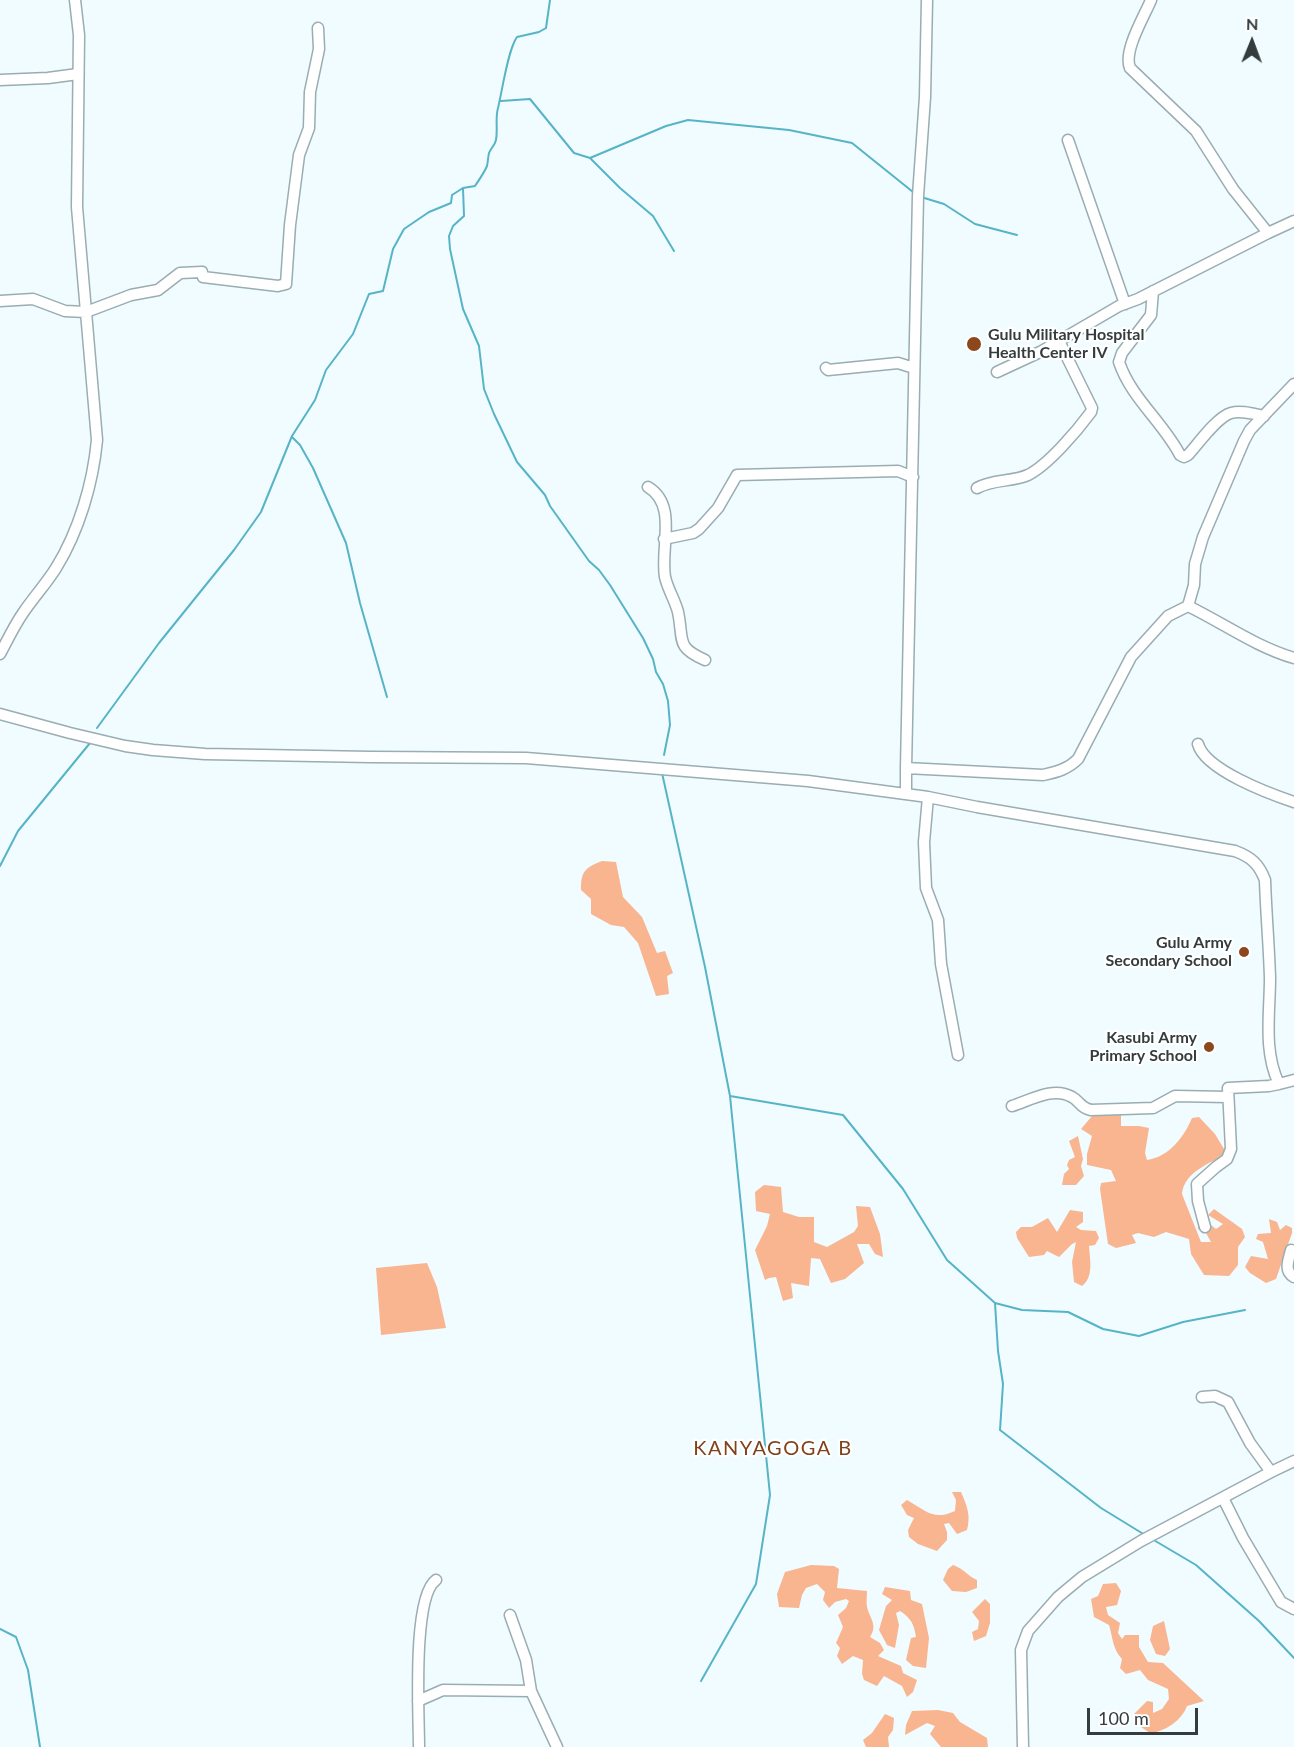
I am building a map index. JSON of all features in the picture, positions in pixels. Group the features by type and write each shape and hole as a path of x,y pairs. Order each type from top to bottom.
{"street":[{"path":"0,654 21,615 56,568 70,539 88,487 97,440 77,207 79,36 75,0"},
{"path":"906,793 918,196 925,97 927,0"},
{"path":"1151,0 1134,38 1128,65 1196,131 1233,189 1268,233"},
{"path":"0,301 33,299 65,311 86,312 131,295 158,290 176,275 186,272 202,272 203,277 278,286 286,284 290,225 299,155 309,128 310,92 320,41 318,28"},
{"path":"0,80 78,74"},
{"path":"1068,140 1125,303"},
{"path":"997,372 1059,341 1125,303 1294,221"},
{"path":"1153,291 1151,315 1122,353 1119,362 1139,400 1164,429 1180,455 1184,457 1188,455 1227,415 1239,412 1264,416"},
{"path":"978,488 993,482 1026,476 1071,437 1091,412 1092,408 1059,341"},
{"path":"826,368 828,370 898,363 914,368"},
{"path":"906,768 1043,775 1068,768 1078,759 1131,657 1168,616 1188,606 1194,585 1198,555 1227,476 1247,434 1294,384"},
{"path":"664,539 693,533 699,529 718,508 737,475 898,471 913,477"},
{"path":"648,487 661,496 666,511 664,539 666,579 676,606 684,645 689,654 705,660"},
{"path":"1188,606 1258,644 1294,658"},
{"path":"0,714 81,736 153,750 206,754 525,758 808,781 906,793 1235,851 1256,862 1265,880 1270,977 1270,1057 1273,1072 1279,1084"},
{"path":"1198,744 1200,749 1222,770 1271,794 1294,802"},
{"path":"928,797 924,842 926,888 938,920 941,964 958,1055"},
{"path":"1205,1227 1198,1201 1197,1184 1229,1157 1231,1149 1228,1088 1269,1086 1294,1080"},
{"path":"1012,1106 1056,1092 1073,1098 1081,1107 1091,1110 1153,1108 1175,1096 1228,1097"},
{"path":"1292,1250 1287,1269 1294,1277"},
{"path":"1202,1397 1215,1396 1228,1402 1250,1443 1270,1472"},
{"path":"1023,1747 1021,1650 1028,1631 1058,1597 1082,1577 1141,1541 1294,1461"},
{"path":"1223,1498 1243,1538 1281,1602 1294,1609"},
{"path":"419,1747 418,1701 422,1613 431,1584 436,1580"},
{"path":"510,1615 526,1660 531,1691 557,1747"},
{"path":"418,1701 443,1690 531,1691"}],"shaded area":[{"path":"602,861 616,862 623,897 642,917 657,953 665,951 673,973 667,976 669,994 656,996 638,943 624,927 611,925 591,914 591,899 581,890 582,879 587,869"},
{"path":"1121,1107 1121,1126 1149,1128 1145,1153 1147,1160 1162,1155 1175,1145 1192,1118 1199,1117 1215,1134 1227,1154 1193,1174 1187,1180 1182,1194 1201,1242 1211,1242 1206,1233 1198,1229 1198,1219 1206,1221 1216,1229 1223,1224 1208,1215 1214,1209 1242,1229 1245,1237 1238,1247 1238,1265 1229,1276 1204,1275 1191,1254 1189,1239 1166,1232 1154,1237 1138,1233 1132,1235 1136,1243 1116,1248 1108,1244 1100,1189 1101,1183 1116,1181 1111,1170 1087,1165 1087,1154 1092,1136 1081,1129 1098,1109"},
{"path":"1078,1136 1084,1176 1076,1185 1062,1185 1064,1174 1069,1169 1067,1165 1069,1160 1075,1157 1069,1141"},
{"path":"764,1185 781,1187 783,1212 799,1217 814,1217 814,1242 827,1247 854,1232 858,1226 856,1206 870,1207 880,1234 883,1257 875,1254 869,1244 857,1244 864,1263 845,1279 831,1283 820,1259 811,1258 809,1286 791,1283 793,1298 783,1301 776,1277 765,1280 755,1250 767,1226 770,1214 756,1211 755,1192"},
{"path":"1070,1210 1083,1212 1083,1222 1076,1227 1081,1230 1096,1231 1099,1238 1095,1245 1089,1246 1090,1273 1082,1286 1074,1282 1072,1262 1076,1242 1059,1257 1047,1251 1044,1255 1029,1257 1017,1238 1016,1232 1021,1227 1032,1227 1048,1218 1057,1232"},
{"path":"1269,1219 1277,1222 1280,1230 1286,1225 1292,1228 1292,1233 1276,1279 1266,1283 1245,1267 1251,1256 1268,1259 1263,1242 1256,1239 1258,1234 1271,1233"},
{"path":"427,1263 437,1287 446,1328 381,1335 376,1268"},
{"path":"952,1492 961,1492 965,1502 968,1515 967,1530 957,1534 949,1523 944,1524 947,1540 937,1551 918,1544 909,1537 908,1530 914,1518 907,1515 901,1505 907,1500 935,1515 947,1514 955,1511 956,1500"},
{"path":"811,1565 834,1566 839,1569 837,1588 867,1591 867,1607 873,1625 870,1637 880,1643 884,1650 878,1656 901,1666 903,1673 917,1680 913,1692 907,1697 902,1686 884,1676 877,1686 864,1680 863,1660 853,1656 842,1664 837,1656 840,1648 836,1643 843,1627 838,1615 846,1608 849,1601 846,1599 835,1602 829,1608 823,1600 825,1592 817,1584 806,1588 799,1608 779,1607 777,1594 785,1572"},
{"path":"953,1565 977,1580 977,1588 966,1592 952,1591 943,1580 948,1569"},
{"path":"1116,1583 1121,1591 1117,1605 1106,1607 1108,1615 1120,1623 1118,1633 1122,1639 1125,1635 1139,1635 1139,1647 1148,1662 1163,1663 1204,1701 1187,1706 1177,1720 1167,1728 1156,1732 1150,1733 1138,1725 1134,1714 1147,1701 1153,1702 1153,1713 1162,1709 1169,1699 1168,1689 1148,1680 1140,1670 1126,1674 1120,1668 1122,1659 1115,1647 1109,1625 1094,1617 1091,1599 1098,1596 1103,1584"},
{"path":"885,1587 910,1591 911,1600 922,1604 929,1638 926,1668 913,1666 906,1660 911,1638 916,1637 911,1622 904,1614 900,1611 896,1613 899,1625 895,1648 887,1645 879,1630 886,1606 892,1600 882,1594"},
{"path":"985,1599 990,1604 990,1623 986,1636 974,1641 972,1632 978,1629 979,1621 972,1612"},
{"path":"1164,1621 1170,1649 1165,1656 1156,1654 1150,1640 1153,1626"},
{"path":"938,1710 953,1713 960,1722 987,1738 988,1747 941,1747 930,1734 935,1726 927,1723 905,1735 906,1725 912,1711"},
{"path":"885,1714 894,1718 893,1730 888,1737 889,1747 866,1747 863,1740 872,1733"}],"waterway":[{"path":"97,728 159,643 234,550 261,512 292,436 315,400 326,370 353,334 369,294 383,291 393,249 404,229 429,212 451,203 452,195 463,188 475,186 487,166 489,153 496,140 497,112 514,43 517,37 546,28 550,0"},
{"path":"501,101 530,99 574,153 590,158 666,126 688,120 789,130 852,143 913,192"},
{"path":"590,158 653,216 674,251"},
{"path":"463,188 464,216 453,226 449,236 450,249 463,309 479,346 484,389 517,462 545,495 550,506 589,561 610,585 643,638 668,701 670,725 664,755"},
{"path":"921,197 944,204 975,224 1017,235"},
{"path":"292,437 300,445 313,468 346,543 360,603 387,697"},
{"path":"0,866 18,831 90,743"},
{"path":"662,773 705,967 730,1096 770,1495 756,1584 701,1681"},
{"path":"730,1096 843,1115 903,1189 947,1260 995,1303 1022,1310 1068,1312 1103,1329 1139,1336 1183,1322 1245,1310"},
{"path":"995,1303 1003,1384 1000,1430 1101,1508 1145,1535"},
{"path":"1152,1539 1196,1565 1259,1621 1294,1658"},
{"path":"0,1629 16,1637 28,1670 40,1747"}],"place":[{"name":"Gulu Military Hospital Health Center IV","path":"974,344"},
{"name":"Gulu Army Secondary School","path":"1244,952"},
{"name":"Kasubi Army Primary School","path":"1209,1047"}],"district":[{"name":"KANYAGOGA B","path":"773,1449"}]}
